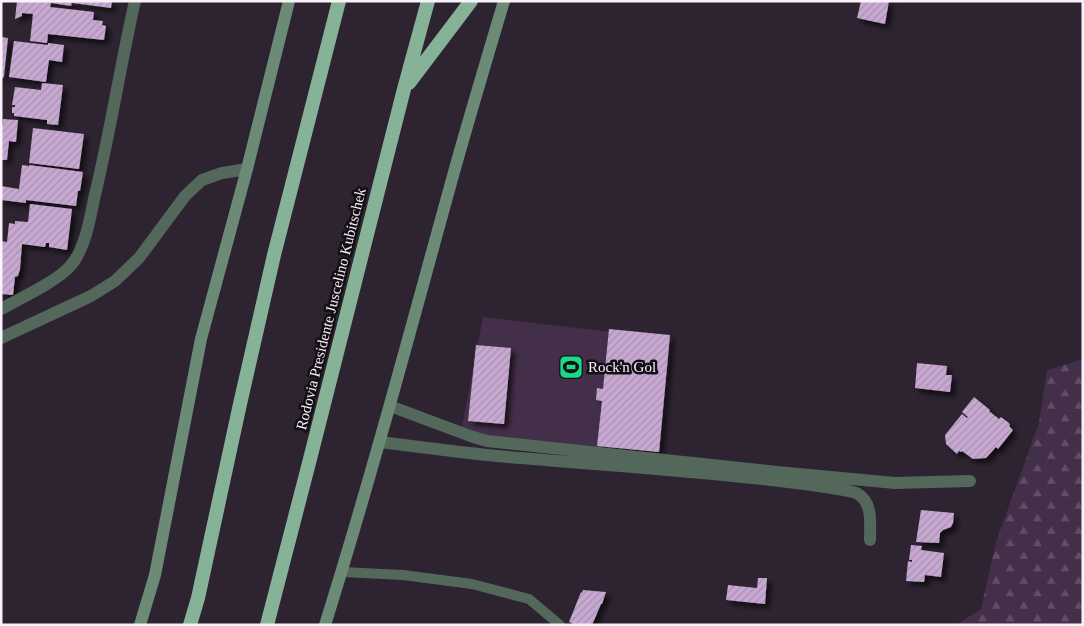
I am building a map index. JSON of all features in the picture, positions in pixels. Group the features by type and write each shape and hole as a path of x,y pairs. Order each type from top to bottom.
{"highway":[{"path":"190,625 198,598 274,255 339,1"},
{"name":"Rodovia Presidente Juscelino Kubitschek","path":"267,625 428,1"},
{"path":"404,90 472,1"}],"main road":[{"path":"140,625 155,575 201,339 290,1"},
{"path":"325,625 380,442 504,1"}],"street":[{"path":"1,309 62,273 72,264 81,247 100,176 135,1"},
{"path":"1,338 91,296 115,282 139,258 184,196 202,180 222,172 247,169"},
{"path":"390,406 488,441 895,483 970,481"},
{"path":"380,442 452,452 719,474 838,489 857,493 865,500 870,512 870,540"}],"lane":[{"path":"342,572 403,575 472,584 529,599 560,625"}],"green space":[{"name":"Rock'n Gol","path":"483,317 672,339 660,460 460,437"},
{"path":"1083,359 1083,625 956,625 981,609 996,542 1039,423 1047,370"}],"building":[{"path":"17,1 112,1 111,8 72,3 71,6 51,3 50,7 94,12 93,20 103,21 102,25 106,26 104,40 48,34 47,43 30,41 33,14 22,13 22,16 15,19"},
{"path":"861,1 889,1 885,24 857,18"},
{"path":"1,37 8,38 3,78 1,78"},
{"path":"14,41 64,45 62,62 49,60 46,82 9,77"},
{"path":"42,83 63,85 58,125 47,124 47,120 14,116 14,113 12,113 12,107 15,107 15,105 12,105 15,87 41,90"},
{"path":"3,119 18,120 16,142 9,141 7,160 1,160"},
{"path":"33,128 84,134 79,169 29,163"},
{"path":"22,165 83,172 76,206 26,200 26,203 1,200 1,186 19,189"},
{"path":"30,204 72,209 67,250 49,247 49,243 46,243 45,247 22,244 20,269 18,276 15,277 13,295 1,294 1,241 7,242 9,223 15,224 15,221 28,222"},
{"path":"609,329 670,335 659,452 597,446 602,401 596,400 597,388 603,389"},
{"path":"476,345 511,348 504,424 468,421"},
{"path":"917,363 947,366 946,375 952,375 950,392 915,388"},
{"path":"974,397 999,419 1001,417 1009,423 1013,430 998,449 996,447 986,458 973,459 962,451 959,451 957,454 946,444 945,435 962,414 968,417 962,412"},
{"path":"921,510 954,513 951,527 940,533 939,543 916,542"},
{"path":"911,545 922,546 921,550 944,553 941,577 925,575 924,582 906,581 908,561 912,562 912,560 909,560"},
{"path":"758,578 767,578 765,604 726,600 728,585 757,588"},
{"path":"583,590 606,592 592,625 576,625 569,622"}],"place":[{"name":"Rock'n Gol","path":"571,367"}]}
